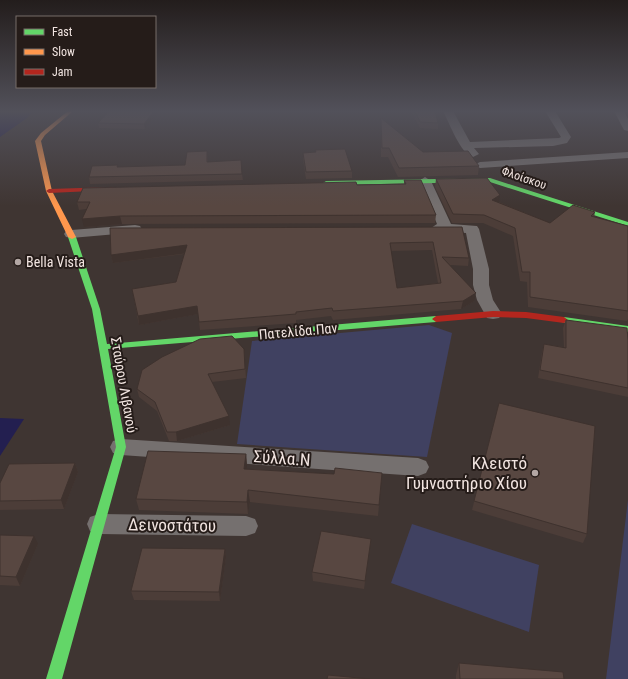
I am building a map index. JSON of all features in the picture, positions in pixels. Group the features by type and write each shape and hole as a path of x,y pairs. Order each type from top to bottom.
{"street":[{"name":"Σταύρου Λιβανού","path":"38,143 49,191 71,234 96,309 121,447 54,679"},
{"path":"466,145 555,143"},
{"path":"466,145 490,180"},
{"path":"480,165 628,154"},
{"name":"Φλοίσκου","path":"313,184 490,180 628,224"},
{"path":"425,181 446,228"},
{"path":"49,191 121,189"},
{"path":"422,228 472,230 481,269 481,285 485,300 493,314"},
{"path":"71,234 146,229"},
{"name":"Πατελίδα.Παν","path":"103,347 493,314 526,315 628,329"},
{"name":"Σύλλα.Ν","path":"121,447 418,467"},
{"name":"Δεινοστάτου","path":"99,524 246,526"}],"shaded area":[{"path":"429,325 452,333 427,457 237,444 252,341"},
{"path":"0,418 24,419 0,456"},
{"path":"628,500 628,679 606,679"},
{"path":"412,524 539,565 529,632 391,583"}],"building":[{"path":"382,143 411,143 423,152 468,151 479,166 399,168 389,148 382,148"},
{"path":"345,149 352,171 306,172 303,153 316,152 315,150"},
{"path":"207,151 207,162 241,160 242,174 89,177 92,166 118,165 117,167 185,165 187,152"},
{"path":"487,178 500,195 492,200 550,223 573,205 595,212 591,216 628,226 628,311 530,297 530,272 522,272 515,228 484,215 453,214 436,179"},
{"path":"404,180 421,180 436,215 120,216 82,219 90,202 77,202 83,188 356,182 357,185 406,184"},
{"path":"462,227 469,258 442,257 476,293 463,301 333,311 332,308 296,312 296,314 199,322 197,306 138,316 132,289 176,282 187,245 111,255 110,228","holes":["433,242 441,283 397,288 390,243"]},
{"path":"566,320 627,328 628,388 540,370 544,344 566,348"},
{"path":"232,336 244,349 245,369 208,374 229,416 176,432 167,432 155,402 137,389 142,370 162,357 200,339"},
{"name":"Κλειστό Γυμναστήριο Χίου","path":"499,403 595,426 587,534 474,501"},
{"path":"148,451 246,454 244,469 334,474 335,468 382,473 379,505 248,490 247,502 136,499"},
{"path":"75,463 61,500 0,501 0,483 9,464"},
{"path":"321,531 371,539 365,581 312,572"},
{"path":"0,535 34,536 16,577 0,576"},
{"path":"142,548 225,549 219,592 131,591"},
{"path":"459,663 563,672 564,679 460,679"},
{"path":"328,675 370,679 327,679"}],"traffic: fast":[{"path":"326,183 490,180 628,224"},
{"path":"54,679 121,447 96,309 72,237"},
{"path":"103,347 436,319"},
{"path":"564,320 628,329"}],"traffic: slow":[{"path":"38,143 49,191 72,237"}],"traffic: jam":[{"path":"49,191 112,189"},
{"path":"436,319 493,314 526,315 564,320"}],"place":[{"name":"Bella Vista","path":"18,262"},
{"name":"Κλειστό Γυμναστήριο Χίου","path":"535,473"}]}
